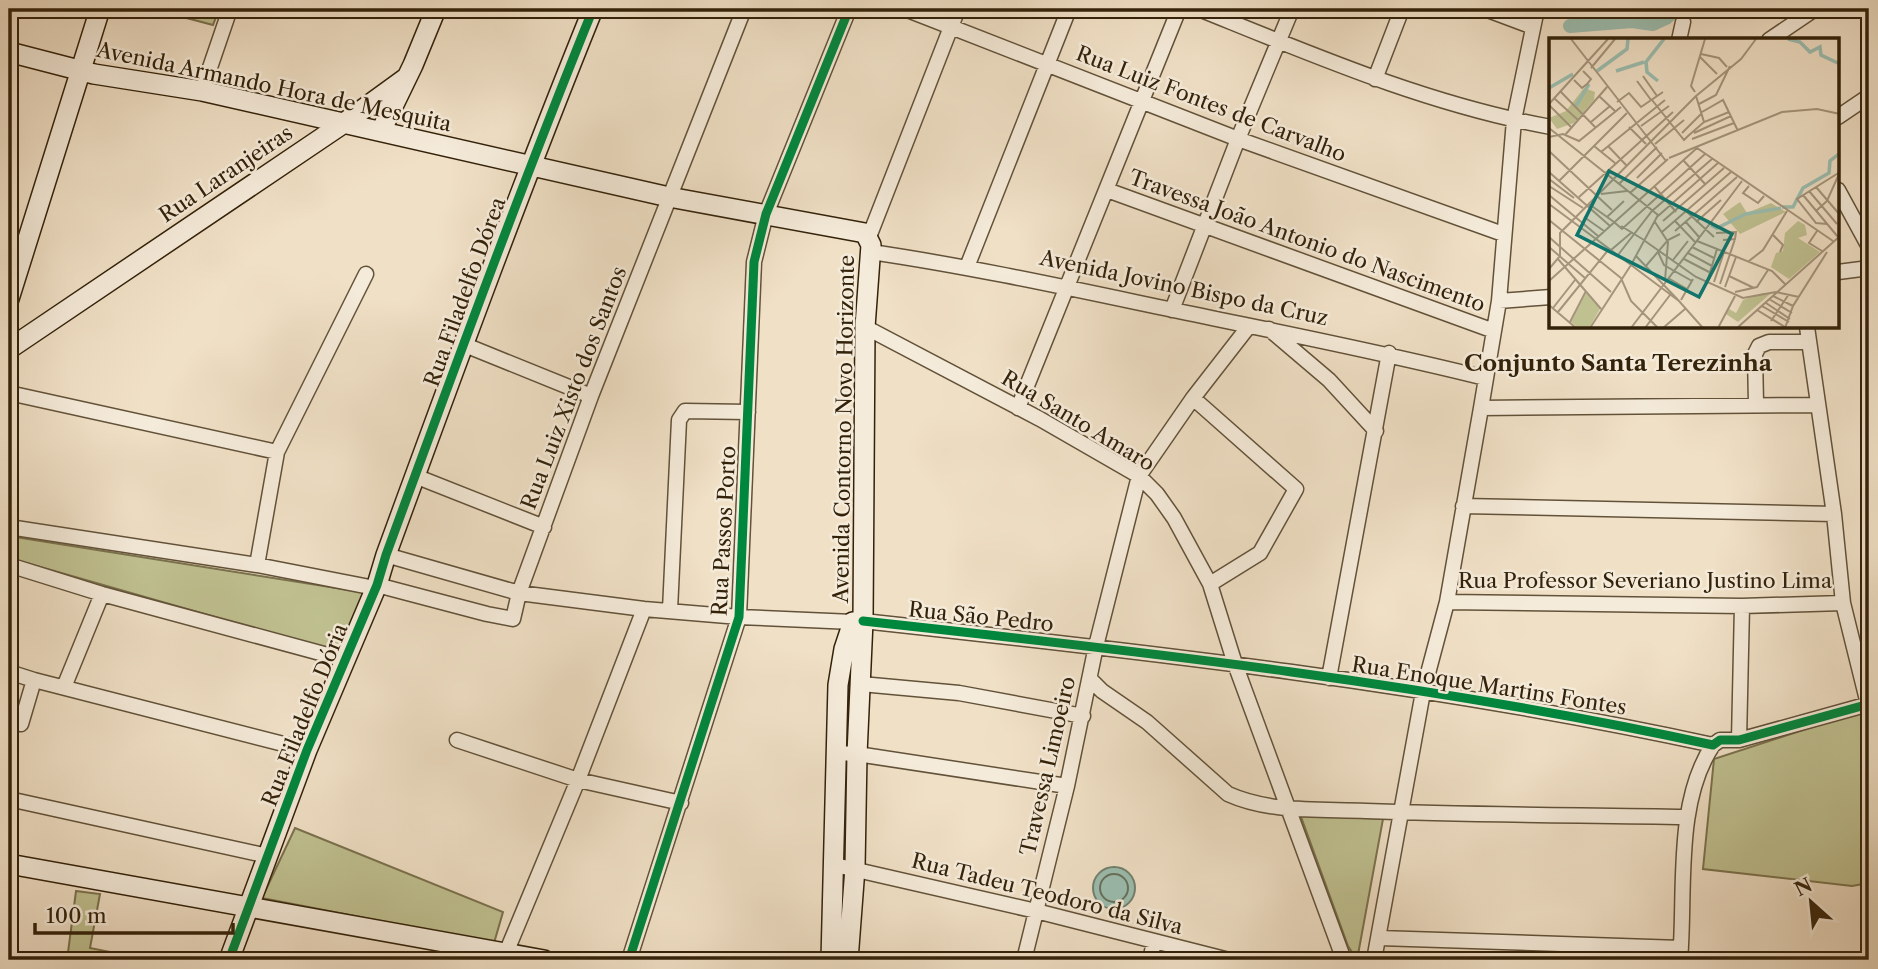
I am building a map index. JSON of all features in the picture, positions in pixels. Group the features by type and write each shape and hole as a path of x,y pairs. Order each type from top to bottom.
{"main road":[{"path":"9,299 100,9"},
{"path":"381,131 436,9"},
{"name":"Rua Filadelfo Dórea","path":"376,587 530,164 593,9"},
{"name":"Avenida Armando Hora de Mesquita","path":"9,52 79,70 202,91 530,164"},
{"name":"Rua Laranjeiras","path":"9,349 344,123 406,78"},
{"name":"Avenida Jovino Bispo da Cruz","path":"530,164 669,197 862,232 870,245"},
{"name":"Avenida Contorno Novo Horizonte","path":"853,649 858,622 865,327 870,245"},
{"name":"Rua Filadelfo Dória","path":"229,960 307,750 376,587"},
{"path":"848,960 855,868 861,684 853,649"},
{"path":"831,960 838,685 853,649"},
{"path":"9,864 251,906 473,953 506,953 544,960"}],"street":[{"path":"202,91 230,9"},
{"name":"Rua Luiz Xisto dos Santos","path":"376,587 513,619 519,593 591,396 744,9"},
{"name":"Rua Passos Porto","path":"629,960 739,617 754,262 766,214 849,9"},
{"name":"Rua Luiz Fontes de Carvalho","path":"905,9 1237,139 1503,234"},
{"path":"870,245 958,9"},
{"path":"967,267 1069,9"},
{"path":"1018,408 1179,9"},
{"path":"1199,9 1375,79 1514,120 1549,127"},
{"path":"1172,310 1237,139 1292,9"},
{"path":"1375,79 1402,9"},
{"path":"1485,9 1534,27"},
{"path":"1374,960 1423,692 1447,602 1481,408 1499,301 1514,120 1537,9"},
{"path":"1772,38 1815,9"},
{"path":"1679,38 1683,22"},
{"path":"1840,116 1869,96"},
{"name":"Travessa João Antonio do Nascimento","path":"1107,190 1494,331"},
{"path":"1840,193 1865,228 1869,247"},
{"name":"Avenida Jovino Bispo da Cruz","path":"870,245 1268,328 1485,377"},
{"path":"1840,272 1869,268"},
{"path":"257,565 277,452 366,274"},
{"path":"1499,301 1549,297"},
{"name":"Travessa Limoeiro","path":"1024,960 1068,786 1096,646 1139,476 1193,398 1249,326"},
{"name":"Rua Santo Amaro","path":"865,327 1139,476 1157,494 1174,518 1210,584 1234,664 1344,960"},
{"path":"1268,328 1329,380 1376,431"},
{"path":"1756,404 1755,360 1759,346 1808,335 1834,514 1843,603 1869,704"},
{"path":"465,345 591,396"},
{"path":"1329,678 1389,354"},
{"path":"9,393 277,452"},
{"path":"1193,398 1296,489 1259,552 1210,584"},
{"path":"1481,408 1817,405"},
{"path":"670,610 678,420 685,411 748,412"},
{"path":"415,476 544,527"},
{"path":"1463,506 1834,514"},
{"path":"9,527 257,565 376,587"},
{"name":"Rua São Pedro","path":"386,555 519,593 644,609 739,617 858,622 1096,646"},
{"path":"9,565 102,594 346,660"},
{"path":"64,687 102,594"},
{"name":"Rua Professor Severiano Justino Lima","path":"1447,602 1742,606 1843,603"},
{"path":"1739,740 1742,606"},
{"path":"506,953 578,780 644,609"},
{"name":"Rua Enoque Martins Fontes","path":"1096,646 1423,692 1639,729 1713,745 1720,740 1739,740 1869,704"},
{"path":"9,672 307,750"},
{"path":"1090,679 1102,691 1147,722 1228,794 1242,800 1289,808 1687,817"},
{"path":"21,723 34,680"},
{"path":"861,684 959,693 1083,716"},
{"path":"457,740 578,780 681,803"},
{"path":"1379,938 1680,954 1687,817 1704,758 1713,745"},
{"path":"836,753 1068,786"},
{"path":"9,799 268,856"},
{"name":"Rua Tadeu Teodoro da Silva","path":"835,865 1036,911 1229,960"},
{"path":"1150,960 1154,942"}],"green space":[{"path":"177,9 219,9 213,25 175,15"},
{"path":"9,536 368,593 340,653 9,558"},
{"path":"1869,713 1869,883 1852,886 1703,869 1714,759 1849,715"},
{"path":"1300,814 1383,819 1357,960 1348,946"},
{"path":"295,828 503,912 494,943 262,898"},
{"path":"76,891 100,894 90,948 120,954 119,960 67,960"}],"water":[{"path":"1114,867 1129,873 1135,888 1129,903 1114,909 1099,903 1093,888 1099,873"}],"waterway":[{"path":"1570,26 1632,21 1653,24 1676,9"}],"cycle path":[{"path":"229,960 307,750 377,585 487,281 593,9"},
{"path":"629,960 739,617 754,262 766,214 849,9"},
{"path":"863,621 1183,658 1396,687 1608,723 1713,745 1720,740 1739,740 1869,704"}],"district":[{"name":"Conjunto Santa Terezinha","path":"1618,363"}]}
